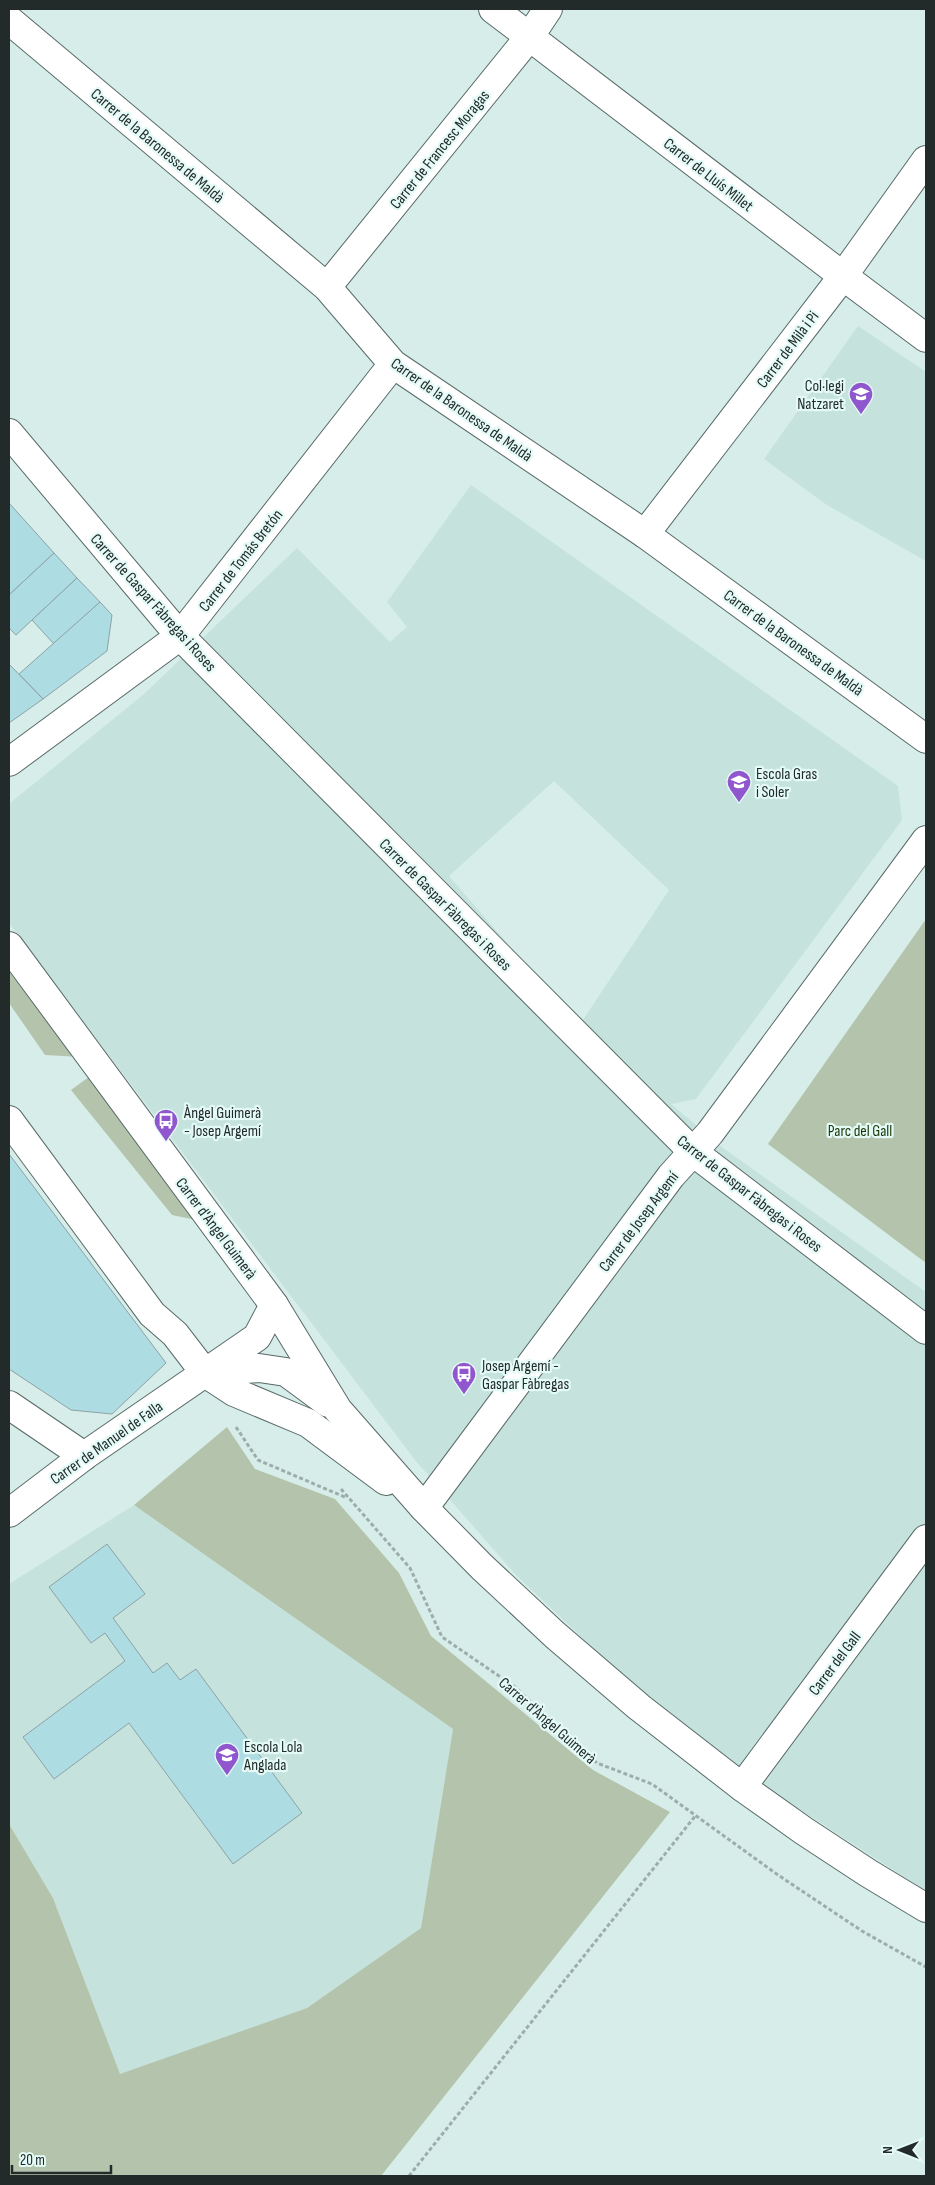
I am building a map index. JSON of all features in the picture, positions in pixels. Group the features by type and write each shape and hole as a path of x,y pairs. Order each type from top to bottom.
{"street":[{"name":"Carrer de Lluís Millet","path":"493,9 926,338"},
{"name":"Carrer de Francesc Moragas","path":"327,287 530,36 548,9"},
{"name":"Carrer de la Baronessa de Maldà","path":"9,20 327,287 393,364 645,534 926,739"},
{"name":"Carrer de Milà i Pi","path":"645,534 843,276 926,160"},
{"name":"Carrer de Tomás Bretón","path":"9,762 180,636 393,364"},
{"name":"Carrer de Gaspar Fàbregas i Roses","path":"9,433 180,636 693,1152 926,1330"},
{"name":"Carrer de Josep Argemí","path":"424,1508 671,1176 716,1125 926,840"},
{"name":"Carrer d'Àngel Guimerà","path":"9,946 274,1305 338,1410 424,1508 555,1635 639,1707 742,1787 868,1873 926,1908"},
{"name":"Carrer d'Àngel Guimerà","path":"9,1120 152,1314 175,1334 205,1372 234,1392 308,1423 327,1439 424,1508"},
{"name":"Carrer de Manuel de Falla","path":"9,1513 84,1456 257,1337 274,1305"},
{"path":"205,1372 259,1368 286,1372 338,1410"},
{"path":"9,1405 84,1456"},
{"name":"Carrer del Gall","path":"742,1787 926,1539"}],"path":[{"name":"Carrer d'Àngel Guimerà","path":"233,1423 258,1460 348,1498 410,1568 442,1637 515,1687 597,1763 652,1784 778,1875 862,1931 926,1967"},
{"path":"409,2176 696,1815"}],"shaded area":[{"name":"Col·legi Natzaret","path":"858,326 926,372 926,561 827,505 764,459"},
{"path":"471,485 898,786 902,820 696,1099 671,1104 723,1148 926,1292 926,1891 686,1736 517,1576 415,1460 9,923 9,804 144,694 297,548 390,642 407,627 387,602","holes":["554,781 669,890 579,1026 449,876"]},
{"name":"Escola Lola Anglada","path":"134,1505 453,1729 421,1928 307,2008 120,2075 53,1898 9,1824 9,1584"}],"green space":[{"name":"Parc del Gall","path":"926,919 926,1263 768,1144"},
{"path":"9,961 81,1057 45,1055 9,1003"},
{"path":"93,1074 201,1221 172,1215 71,1090"},
{"path":"227,1427 255,1469 335,1499 399,1573 431,1636 593,1770 670,1812 381,2176 9,2176 9,1824 53,1898 120,2074 307,2008 421,1928 453,1729 134,1505"}],"building":[{"path":"9,503 54,553 9,595"},
{"path":"54,553 77,578 16,635 9,628 9,595"},
{"path":"77,578 100,602 54,644 32,620"},
{"path":"100,602 112,615 107,651 43,699 19,674"},
{"path":"9,664 43,699 9,723"},
{"path":"9,1154 166,1363 112,1414 71,1410 9,1369"},
{"path":"107,1544 145,1594 113,1618 153,1673 167,1663 180,1680 196,1669 302,1813 233,1864 129,1723 54,1779 23,1737 125,1661 105,1633 91,1643 49,1587"}],"place":[{"name":"Col·legi Natzaret","path":"861,415"},
{"name":"Escola Gras i Soler","path":"739,803"},
{"name":"Àngel Guimerà - Josep Argemí","path":"166,1142"},
{"name":"Josep Argemí - Gaspar Fàbregas","path":"464,1395"},
{"name":"Escola Lola Anglada","path":"227,1776"}]}
